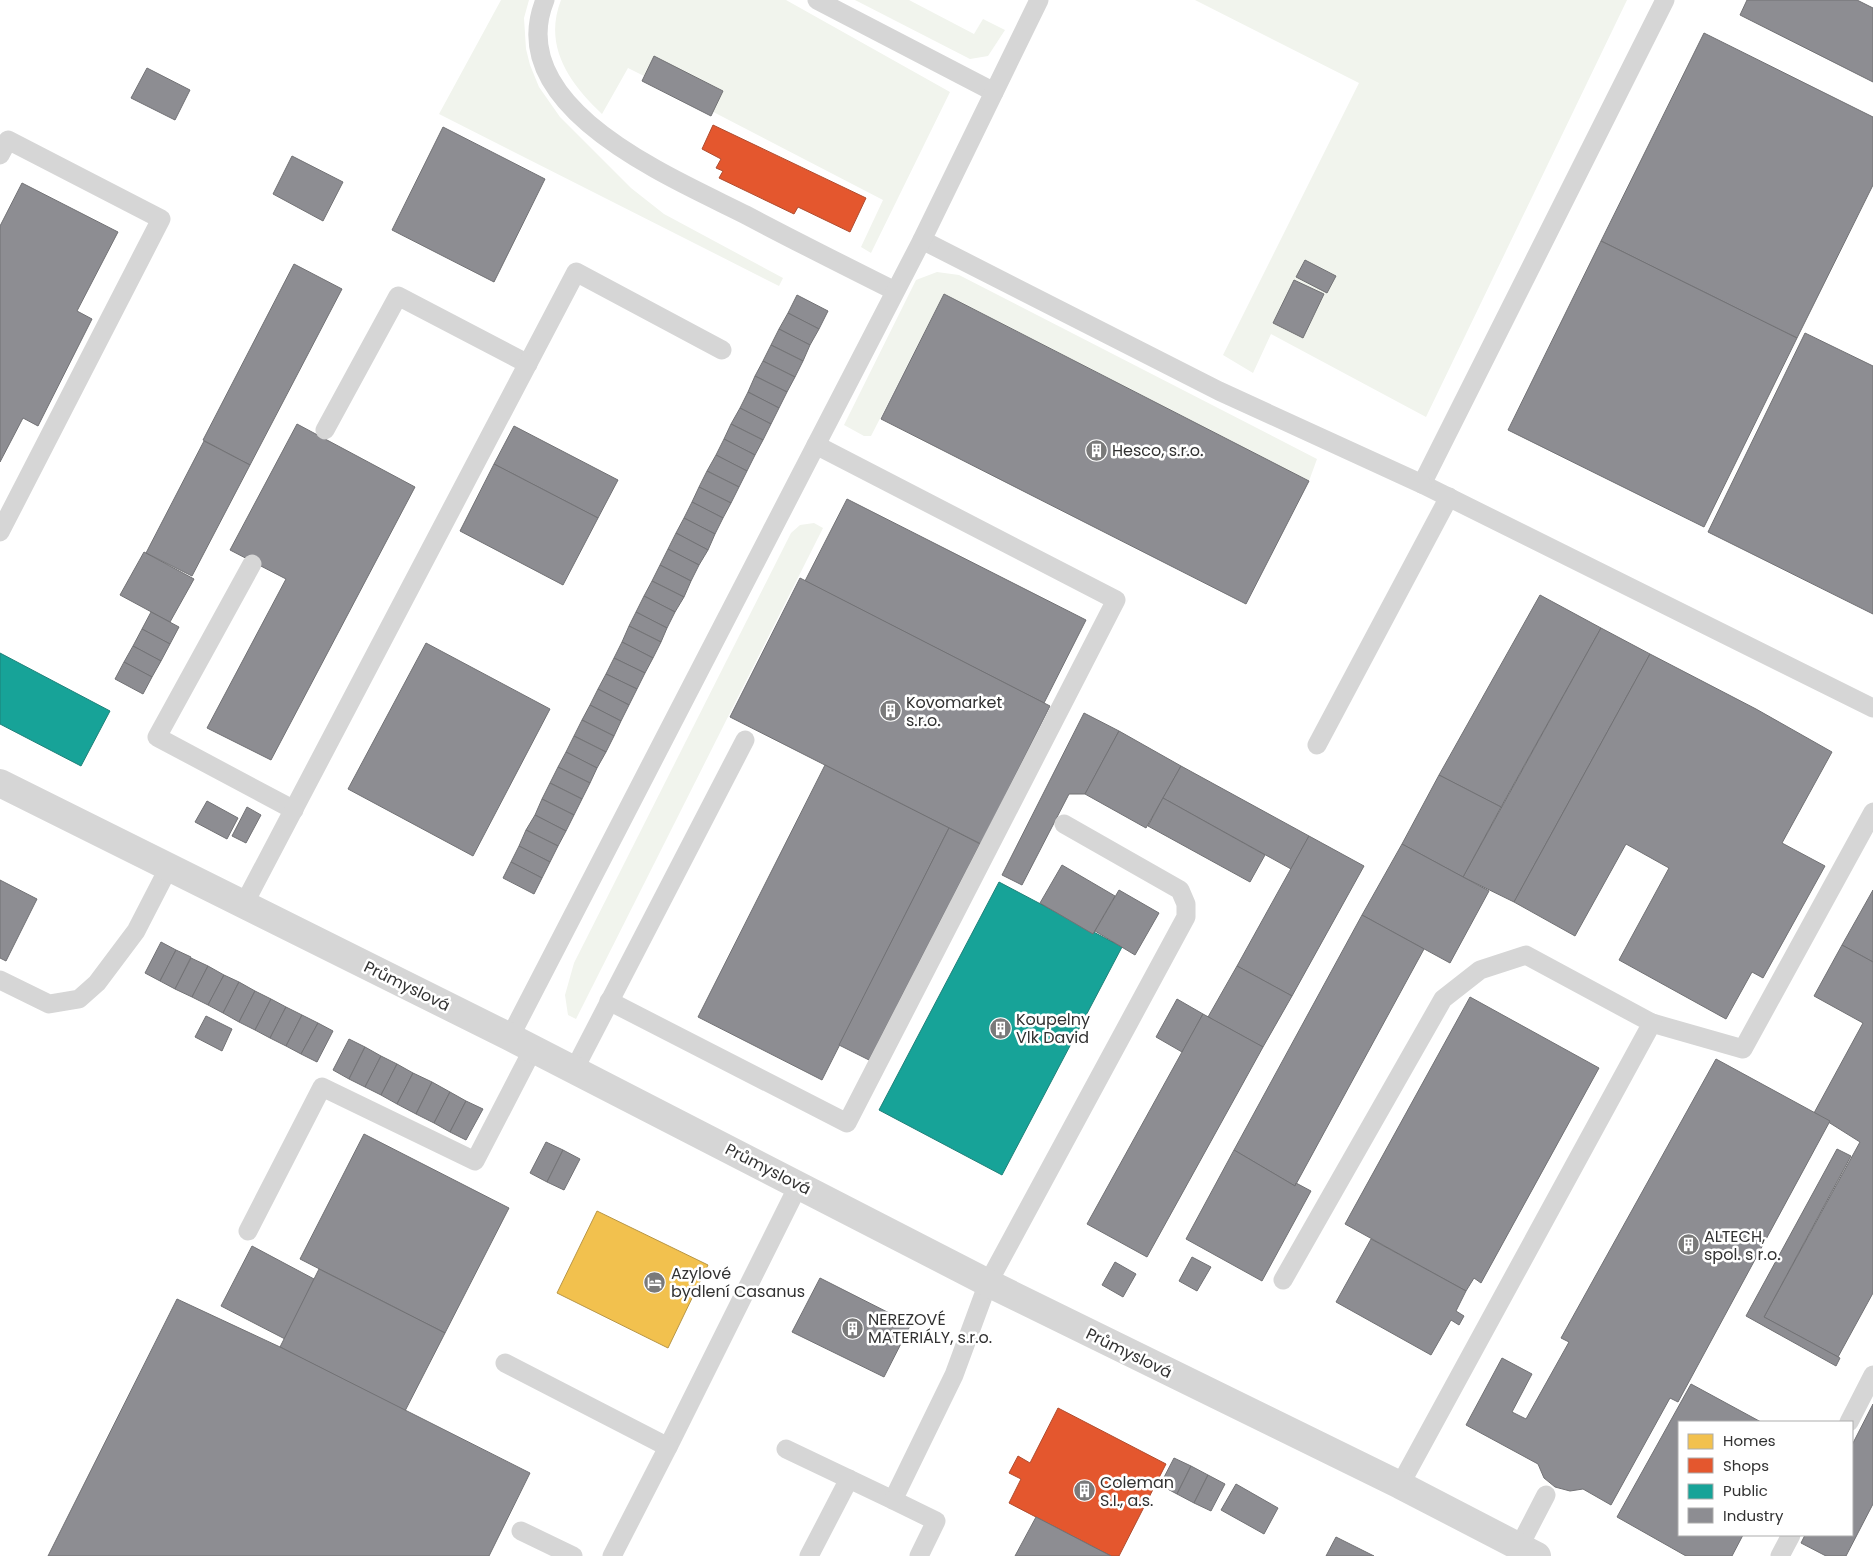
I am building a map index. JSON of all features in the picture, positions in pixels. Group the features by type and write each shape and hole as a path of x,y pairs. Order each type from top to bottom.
{"street":[{"name":"Průmyslová","path":"0,783 243,906 522,1043 988,1283 1528,1551"}],"lane":[{"path":"545,0 540,16 539,37 540,51 548,75 562,97 598,133 668,176 895,291"},
{"path":"817,0 994,92"},
{"path":"248,1231 322,1087 475,1161 522,1043 816,446 922,240 1040,0"},
{"path":"1422,484 1665,0"},
{"path":"0,155 8,140 162,219 0,532"},
{"path":"922,240 1219,392 1449,497 1873,708"},
{"path":"243,906 576,272 722,350"},
{"path":"325,430 398,296 528,364"},
{"path":"609,1001 847,1123 1116,600 816,446"},
{"path":"1317,746 1449,497"},
{"path":"252,564 157,737 294,810"},
{"path":"574,1070 745,740"},
{"path":"1283,1280 1443,999 1480,970 1526,955 1652,1023 1743,1049 1873,812"},
{"path":"893,1500 954,1375 988,1283 1186,917 1186,904 1180,890 1064,824"},
{"path":"0,980 49,1004 79,999 97,984 136,931 169,867"},
{"path":"1400,1486 1652,1023"},
{"path":"612,1556 798,1184"},
{"path":"505,1363 668,1447"},
{"path":"1850,1421 1873,1375"},
{"path":"786,1449 936,1521 919,1556"},
{"path":"809,1556 848,1478"},
{"path":"1528,1551 1546,1495"},
{"path":"521,1530 573,1556"},
{"path":"1780,1556 1790,1536"}],"shaded area":[{"path":"501,0 529,0 524,18 526,49 530,65 539,87 560,117 631,188 664,214 783,278 779,286 439,114"},
{"path":"561,0 786,0 950,92 871,253 861,247 883,200 642,75 628,68 602,114 579,90 562,63 555,33 556,17"},
{"path":"855,0 909,0 974,34 983,19 1005,30 988,56 970,59"},
{"path":"1195,0 1627,0 1426,417 1271,334 1253,373 1223,355 1359,83"},
{"path":"937,272 959,275 1317,459 1309,481 944,294 871,436 864,436 844,425 916,280"},
{"path":"814,523 823,528 576,1019 568,1015 565,995 574,963 791,533 800,525"}],"building: Homes":[{"path":"597,1211 708,1265 668,1348 557,1293"}],"building: Shops":[{"path":"713,125 866,198 850,232 798,207 794,214 719,178 723,171 716,168 721,159 702,149"},
{"name":"Coleman S.I., a.s.","path":"1058,1408 1166,1464 1119,1556 1111,1556 1009,1503 1021,1479 1009,1473 1018,1456 1030,1463"}],"building: Public":[{"path":"0,653 110,711 81,766 0,724"},
{"name":"Koupelny Vlk David","path":"999,882 1122,947 1002,1175 879,1110"}],"building: Industry":[{"path":"1747,0 1857,0 1873,8 1873,82 1740,15"},
{"path":"1704,33 1873,117 1873,185 1797,338 1601,241"},
{"path":"654,56 723,91 711,116 642,81"},
{"path":"147,68 190,90 175,120 131,98"},
{"path":"443,127 545,179 494,282 392,230"},
{"path":"292,156 343,182 323,221 273,194"},
{"path":"22,183 118,232 77,311 92,319 38,426 23,418 0,462 0,226"},
{"path":"1601,241 1797,338 1704,527 1508,430"},
{"path":"1305,260 1336,276 1327,293 1296,277"},
{"path":"294,264 342,289 250,465 203,440"},
{"path":"1294,280 1324,294 1303,338 1273,323"},
{"name":"Hesco, s.r.o.","path":"944,294 1309,481 1246,604 881,419"},
{"path":"797,295 828,311 819,329 788,313"},
{"path":"788,313 819,329 810,345 779,329"},
{"path":"779,329 810,345 803,361 771,345"},
{"path":"1805,333 1873,366 1873,614 1708,532"},
{"path":"771,345 803,361 795,377 763,361"},
{"path":"763,361 795,377 787,392 755,376"},
{"path":"755,376 787,392 779,408 748,392"},
{"path":"748,392 779,408 771,424 740,408"},
{"path":"740,408 771,424 763,440 731,424"},
{"path":"297,424 415,487 271,760 207,728 286,579 230,550"},
{"path":"731,424 763,440 755,455 724,439"},
{"path":"514,426 618,480 598,518 494,464"},
{"path":"724,439 755,455 747,471 716,455"},
{"path":"204,441 250,465 192,576 146,553"},
{"path":"716,455 747,471 739,487 707,471"},
{"path":"494,464 598,518 563,585 460,531"},
{"path":"707,471 739,487 731,503 699,487"},
{"path":"699,487 731,503 723,518 692,502"},
{"path":"847,499 1086,620 1044,703 805,581"},
{"path":"692,502 723,518 715,534 684,518"},
{"path":"684,518 715,534 708,550 676,533"},
{"path":"676,533 708,550 699,565 668,549"},
{"path":"668,549 699,565 691,581 660,565"},
{"path":"144,552 194,579 170,622 120,595"},
{"path":"660,565 691,581 684,597 652,581"},
{"name":"Kovomarket s.r.o.","path":"800,578 1050,706 981,844 730,717"},
{"path":"652,581 684,597 675,612 644,596"},
{"path":"1540,595 1601,628 1501,807 1439,775"},
{"path":"644,596 675,612 667,628 636,612"},
{"path":"151,612 179,627 170,644 142,629"},
{"path":"636,612 667,628 661,642 629,626"},
{"path":"629,626 661,642 653,658 622,642"},
{"path":"1601,628 1650,654 1514,902 1463,877"},
{"path":"142,629 170,644 161,661 133,646"},
{"path":"622,642 653,658 645,673 614,658"},
{"path":"426,643 550,709 473,856 348,789"},
{"path":"133,646 161,661 152,677 124,662"},
{"path":"1650,654 1756,709 1832,752 1782,843 1825,866 1763,978 1752,972 1726,1019 1619,960 1669,868 1626,844 1575,936 1514,902"},
{"path":"614,658 645,673 637,689 606,674"},
{"path":"124,662 152,677 143,694 115,679"},
{"path":"606,674 637,689 629,705 598,689"},
{"path":"598,689 629,705 621,721 590,705"},
{"path":"590,705 621,721 614,736 582,720"},
{"path":"1084,713 1119,731 1085,794 1069,794 1022,885 1002,875"},
{"path":"582,720 614,736 606,752 574,736"},
{"path":"1119,731 1181,766 1146,828 1085,794"},
{"path":"574,736 606,752 597,768 566,752"},
{"path":"566,752 597,768 590,783 558,767"},
{"path":"825,765 949,828 822,1080 698,1017"},
{"path":"1181,766 1309,836 1291,869 1163,798"},
{"path":"558,767 590,783 582,799 550,783"},
{"path":"1439,775 1501,807 1463,877 1402,844"},
{"path":"550,783 582,799 574,815 542,799"},
{"path":"1163,798 1265,855 1250,882 1148,826"},
{"path":"542,799 574,815 566,831 535,815"},
{"path":"207,801 238,818 227,839 195,822"},
{"path":"247,807 261,815 246,843 232,836"},
{"path":"535,815 566,831 558,846 526,830"},
{"path":"949,828 980,844 869,1060 839,1045"},
{"path":"526,830 558,846 550,862 519,846"},
{"path":"1309,836 1364,866 1292,996 1237,966"},
{"path":"1402,844 1489,891 1450,963 1362,915"},
{"path":"519,846 550,862 542,878 511,862"},
{"path":"511,862 542,878 534,894 503,878"},
{"path":"1062,865 1115,896 1093,934 1040,903"},
{"path":"0,880 37,899 6,961 0,958"},
{"path":"1119,890 1159,913 1135,955 1095,931"},
{"path":"1873,890 1873,962 1842,945"},
{"path":"1362,915 1424,949 1295,1186 1234,1150"},
{"path":"161,942 176,950 160,981 145,973"},
{"path":"1842,945 1873,962 1873,1293 1838,1357 1764,1317 1860,1142 1814,1113 1863,1023 1814,996"},
{"path":"176,950 191,957 175,989 160,981"},
{"path":"191,958 208,966 192,997 175,989"},
{"path":"208,966 224,975 208,1005 192,997"},
{"path":"1237,966 1292,996 1263,1047 1208,1017"},
{"path":"224,975 239,982 223,1013 208,1005"},
{"path":"239,982 255,991 239,1022 223,1013"},
{"path":"255,991 271,999 255,1030 239,1022"},
{"path":"1470,997 1599,1068 1481,1283 1474,1278 1466,1291 1345,1224"},
{"path":"271,999 286,1007 270,1038 255,1030"},
{"path":"1177,999 1203,1014 1182,1052 1156,1037"},
{"path":"286,1007 302,1015 286,1046 270,1038"},
{"path":"1203,1014 1263,1047 1147,1257 1087,1224"},
{"path":"302,1015 318,1023 301,1054 286,1046"},
{"path":"206,1016 232,1029 222,1051 195,1037"},
{"path":"318,1023 333,1031 317,1062 301,1054"},
{"path":"349,1039 365,1047 349,1079 333,1070"},
{"path":"365,1047 381,1056 365,1087 349,1079"},
{"path":"381,1056 397,1064 381,1095 365,1087"},
{"name":"ALTECH, spol. s r.o.","path":"1716,1059 1830,1121 1678,1402 1670,1398 1611,1505 1583,1489 1570,1491 1555,1487 1544,1478 1538,1464 1466,1425 1502,1358 1532,1374 1512,1412 1526,1419 1569,1342 1561,1338"},
{"path":"397,1064 413,1073 397,1104 381,1095"},
{"path":"413,1073 432,1082 416,1114 397,1104"},
{"path":"432,1082 450,1092 434,1123 416,1114"},
{"path":"450,1092 466,1101 450,1132 434,1123"},
{"path":"466,1101 483,1109 466,1140 450,1132"},
{"path":"364,1134 509,1208 445,1333 300,1259"},
{"path":"546,1142 563,1150 547,1182 530,1173"},
{"path":"1837,1149 1851,1156 1764,1317 1840,1358 1836,1366 1746,1316"},
{"path":"563,1150 580,1159 564,1190 547,1182"},
{"path":"1234,1150 1295,1186 1296,1183 1311,1191 1262,1281 1186,1239"},
{"path":"1371,1239 1466,1291 1456,1311 1464,1316 1459,1325 1451,1320 1431,1355 1336,1302"},
{"path":"252,1246 314,1279 285,1339 221,1306"},
{"path":"1192,1257 1211,1267 1197,1291 1179,1281"},
{"path":"1115,1262 1136,1274 1123,1297 1102,1285"},
{"path":"319,1269 445,1333 405,1411 280,1347"},
{"name":"NEREZOVÉ MATERIÁLY, s.r.o.","path":"820,1278 911,1324 884,1377 792,1332"},
{"path":"177,1299 280,1347 530,1473 489,1556 48,1556"},
{"path":"1691,1384 1759,1421 1678,1421 1678,1536 1742,1536 1732,1556 1686,1556 1617,1517"},
{"path":"1873,1404 1873,1504 1846,1556 1826,1556 1801,1543 1804,1536 1853,1536 1853,1443"},
{"path":"1174,1458 1191,1466 1177,1494 1160,1485"},
{"path":"1191,1466 1208,1475 1194,1503 1177,1494"},
{"path":"1208,1475 1225,1484 1211,1511 1194,1503"},
{"path":"1236,1484 1278,1508 1264,1534 1221,1510"},
{"path":"1036,1517 1111,1556 1015,1556"},
{"path":"1336,1537 1374,1556 1326,1556"}],"place":[{"name":"Hesco, s.r.o.","path":"1096,450"},
{"name":"Kovomarket s.r.o.","path":"890,711"},
{"name":"Koupelny Vlk David","path":"1000,1028"},
{"name":"ALTECH, spol. s r.o.","path":"1688,1245"},
{"name":"Azylové bydlení Casanus","path":"655,1282"},
{"name":"NEREZOVÉ MATERIÁLY, s.r.o.","path":"852,1328"},
{"name":"Coleman S.I., a.s.","path":"1084,1491"}]}
